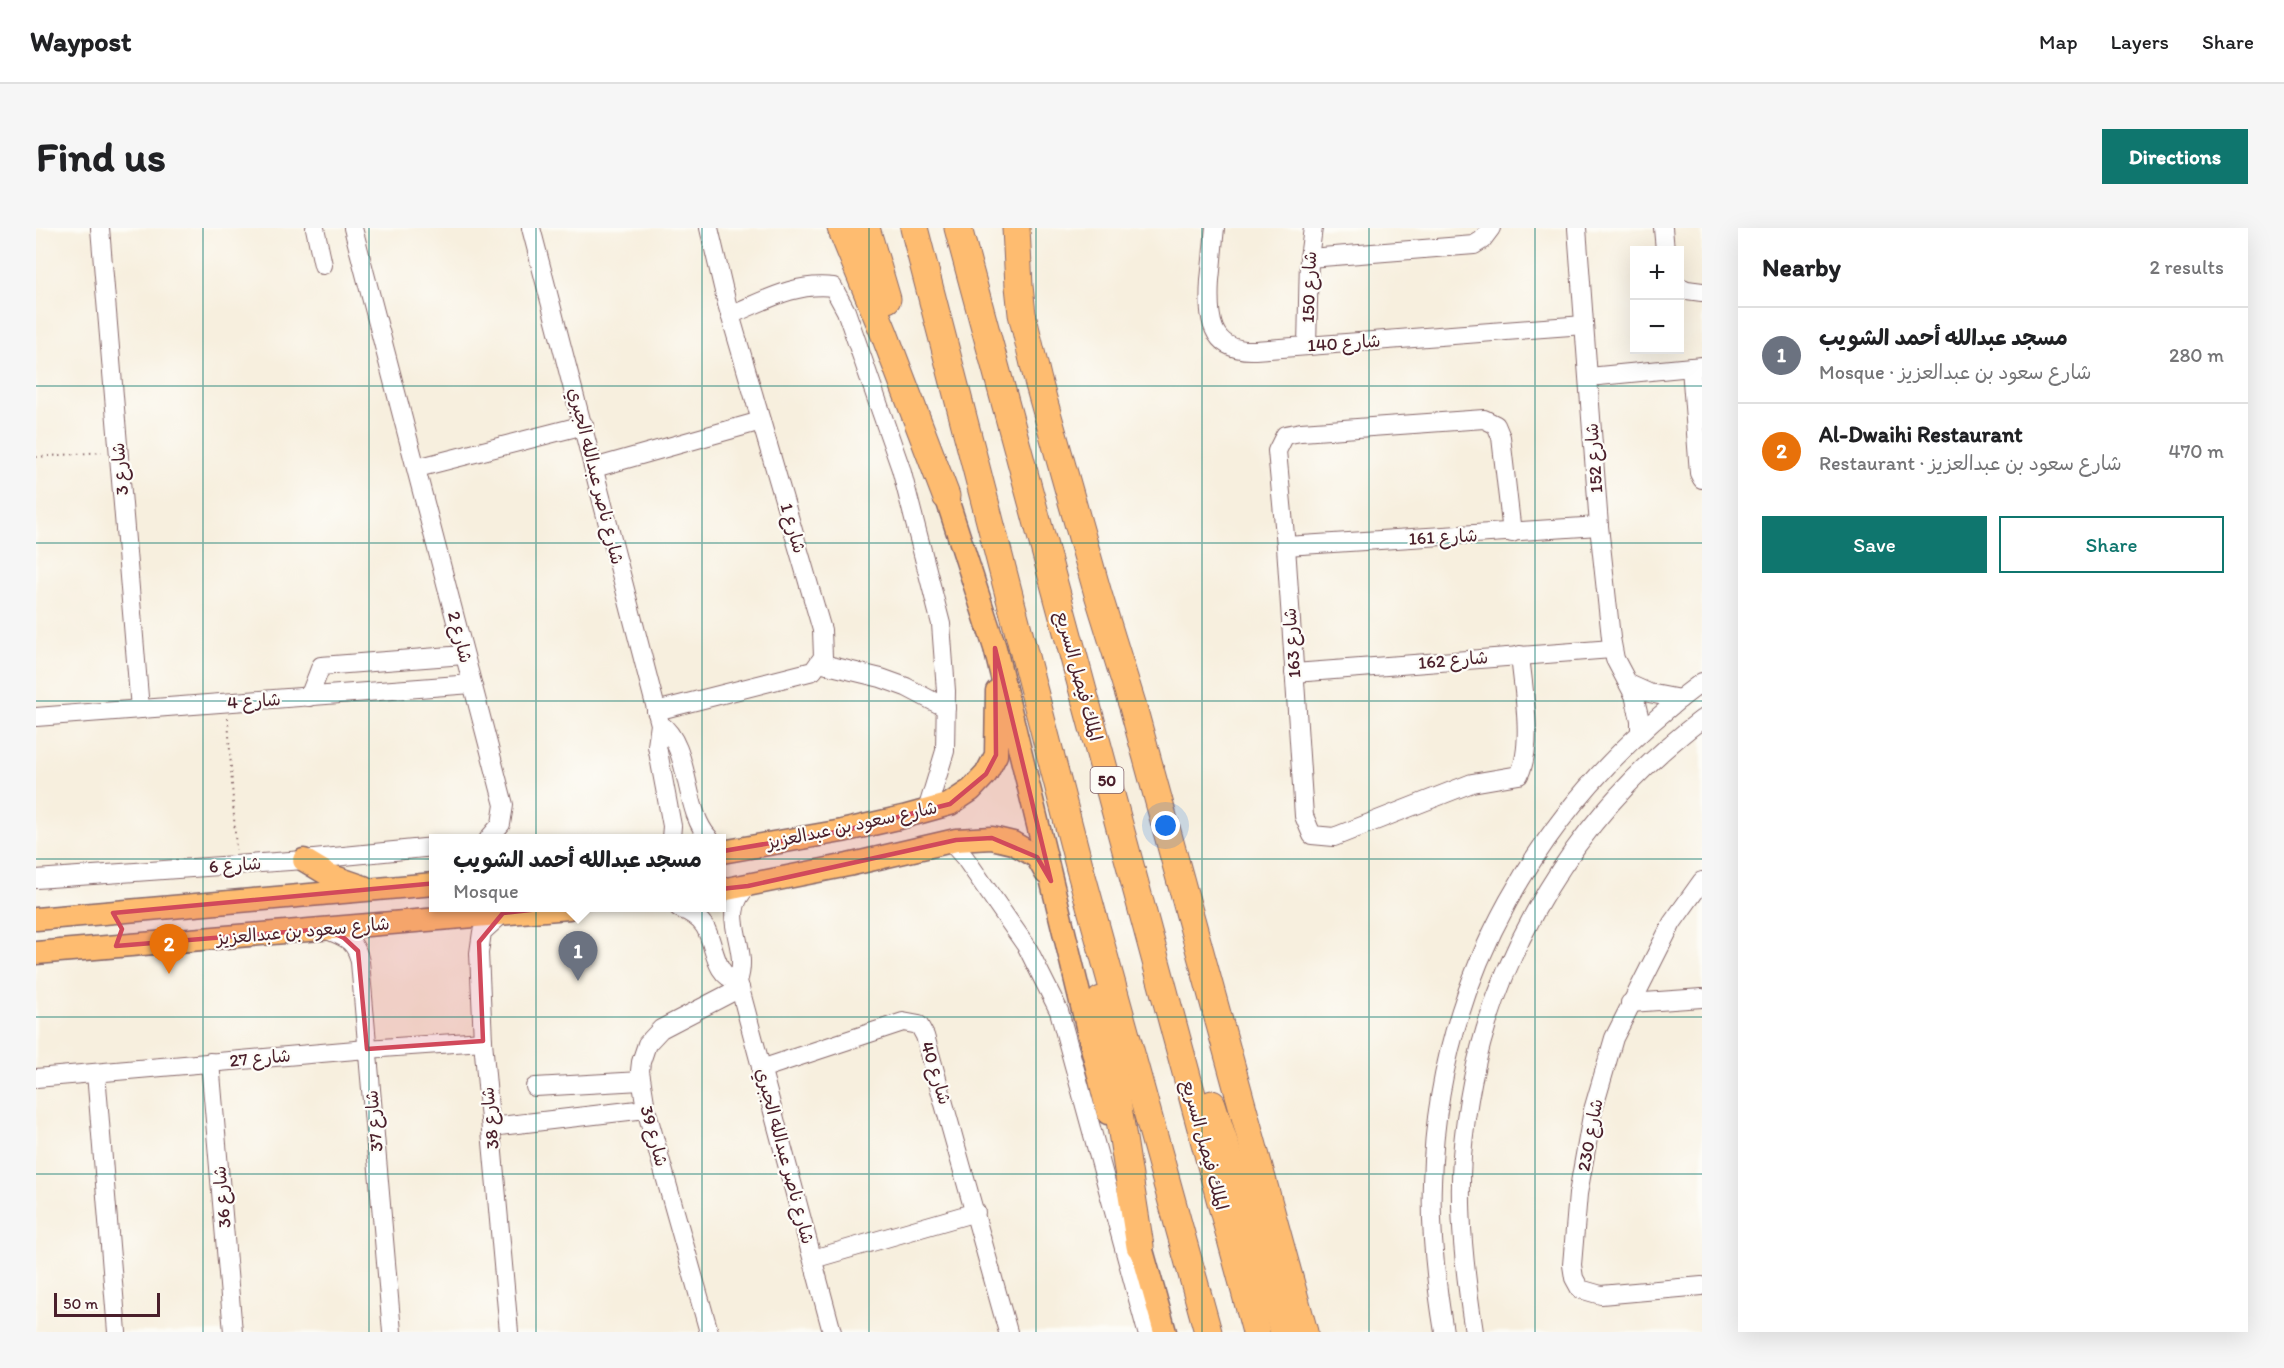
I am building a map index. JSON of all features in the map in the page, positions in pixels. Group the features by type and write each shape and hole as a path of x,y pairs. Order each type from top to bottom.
{"highway":[{"path":"841,228 946,496"},
{"path":"866,228 946,496"},
{"path":"914,228 1080,869 1208,1332"},
{"name":"الملك فيصل السريع","path":"958,228 1256,1332"},
{"path":"1016,228 1018,286 1022,314 1038,381 1098,594 1133,707 1304,1332"},
{"path":"1080,869 1140,1246"},
{"path":"1153,950 1179,1008 1239,1185 1284,1332"}],"main road":[{"path":"946,496 995,648 1140,1246 1165,1332"},
{"name":"شارع سعود بن عبدالعزيز","path":"726,850 842,831 950,804 970,790 986,774 996,755 998,726 995,648"},
{"path":"842,831 852,837 856,849 853,860 848,865"},
{"name":"شارع سعود بن عبدالعزيز","path":"726,889 848,865 950,841 992,838 1013,843 1037,857 1051,881"},
{"path":"304,860 329,875 371,890"},
{"name":"شارع سعود بن عبدالعزيز","path":"36,919 429,884"},
{"path":"145,944 145,932 153,922 224,917 241,911 256,900"},
{"name":"شارع سعود بن عبدالعزيز","path":"36,953 525,912"},
{"path":"113,913 121,922 122,929 122,935 116,946"}],"street":[{"name":"شارع 3","path":"100,228 140,709"},
{"path":"315,228 323,265"},
{"name":"شارع 2","path":"353,228 504,805 501,824 495,834"},
{"name":"شارع ناصر عبدالله الجبري","path":"531,228 584,425 658,718 657,746 672,826 671,834"},
{"name":"شارع 1","path":"709,228 730,315 822,630 823,657 819,663"},
{"name":"شارع 140","path":"1215,228 1210,320 1217,335 1231,346 1246,351 1584,325"},
{"name":"شارع 150","path":"1307,346 1309,258 1313,228"},
{"path":"1309,258 1474,245 1482,240 1491,228"},
{"name":"شارع 152","path":"1577,228 1599,526 1612,649 1637,707 1640,733"},
{"path":"1663,228 1665,246"},
{"path":"730,315 800,287 818,285 833,287 846,311 901,469 941,624 946,708 945,752 927,810"},
{"path":"1684,289 1702,292"},
{"path":"1588,377 1696,367 1699,473 1702,479"},
{"name":"شارع 163","path":"1512,533 1501,437 1496,424 1484,419 1285,435 1277,451 1286,546 1304,816 1312,835 1334,837 1472,783 1519,775 1525,763 1527,744 1520,655"},
{"path":"594,468 761,421"},
{"path":"417,468 584,425"},
{"name":"شارع 161","path":"1286,546 1599,526"},
{"name":"شارع 162","path":"1294,673 1612,649"},
{"path":"309,697 321,666 464,655"},
{"path":"658,718 813,671 819,663 881,678 906,687 946,708"},
{"path":"1444,1332 1433,1244 1431,1211 1433,1154 1446,1067 1463,1008 1488,939 1527,867 1585,789 1640,733 1702,682"},
{"name":"شارع 4","path":"36,717 472,684"},
{"path":"1629,684 1648,693 1680,699"},
{"name":"شارع ناصر عبدالله الجبري","path":"658,718 674,739 698,821 707,834"},
{"path":"1474,1332 1463,1238 1462,1158 1474,1071 1490,1013 1531,918 1575,847 1639,773 1702,719"},
{"path":"950,841 1027,947 1059,1011 1148,1332"},
{"name":"شارع 6","path":"36,879 304,860 429,848"},
{"name":"شارع 230","path":"1702,881 1672,923 1614,1038 1593,1110 1578,1194 1572,1265 1574,1278 1580,1288 1601,1295 1702,1286"},
{"name":"شارع ناصر عبدالله الجبري","path":"748,886 737,898 733,913 742,957 739,984 832,1332"},
{"path":"687,912 697,917 706,928 722,971 739,984"},
{"name":"شارع 38","path":"503,914 482,932 479,942 483,1041 509,1332"},
{"name":"شارع 37","path":"324,929 354,944 358,951 392,1332"},
{"name":"شارع 39","path":"710,1332 646,1109 640,1071 643,1052 653,1036 669,1024 739,984"},
{"path":"1630,1003 1702,998"},
{"name":"شارع 40","path":"761,1069 903,1022 919,1025 926,1036 1008,1332"},
{"name":"شارع 27","path":"36,1078 368,1048 483,1041"},
{"name":"شارع 36","path":"210,1062 233,1332"},
{"path":"96,1073 117,1332"},
{"path":"535,1087 641,1081"},
{"path":"491,1127 646,1109"},
{"path":"813,1259 976,1212"}],"path":[{"path":"36,457 118,451"},
{"path":"228,703 237,864"}],"highlighted area":[{"path":"995,648 1051,881 1037,857 992,838 956,840 748,886 503,913 479,942 483,1041 367,1049 358,951 344,938 325,929 116,946 122,929 113,913 652,863 842,831 950,804 986,774 996,755"}],"place":[{"name":"Al-Dwaihi Restaurant","path":"169,974"},
{"name":"مسجد عبدالله أحمد الشويب","path":"578,981"}]}
